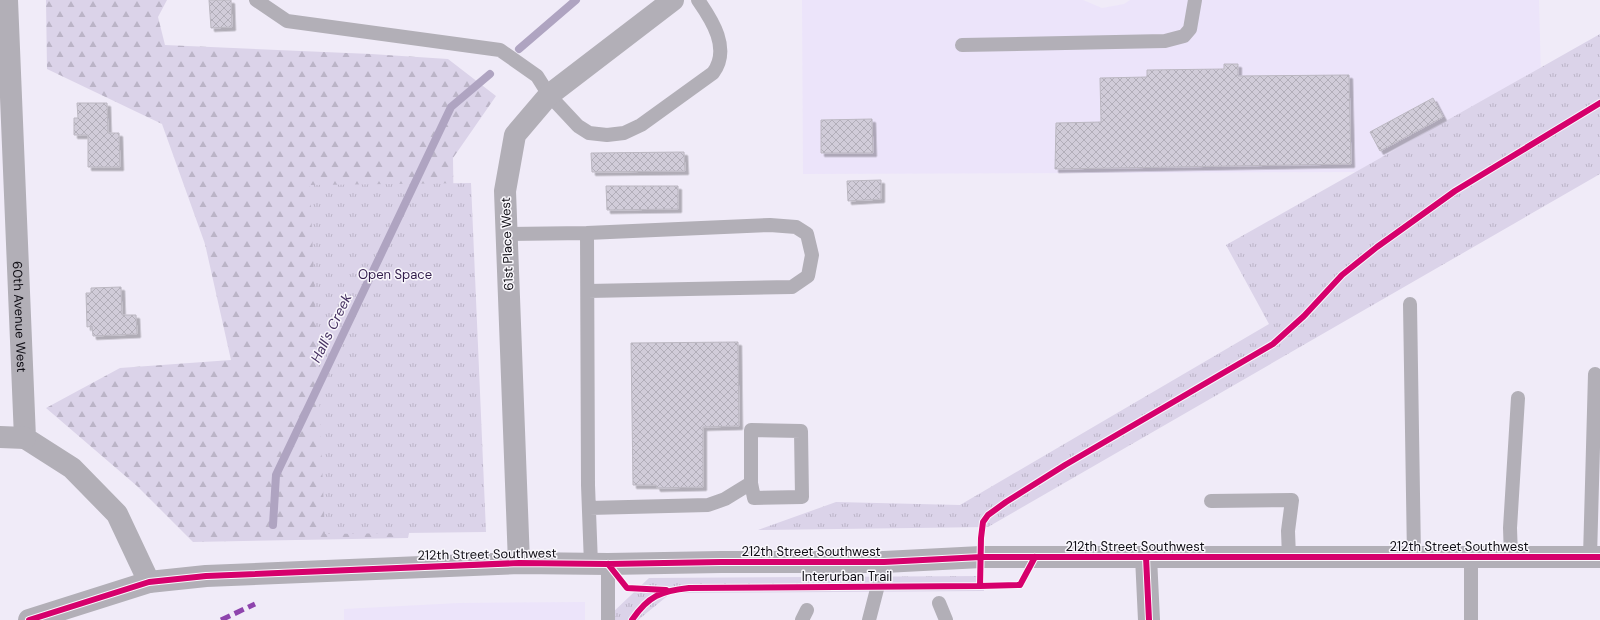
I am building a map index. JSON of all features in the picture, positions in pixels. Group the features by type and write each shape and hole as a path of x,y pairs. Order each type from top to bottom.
{"main road":[{"name":"60th Avenue West","path":"7,0 25,438"},
{"name":"61st Place West","path":"519,563 505,191 515,135 549,95 673,0"},
{"path":"0,437 25,438 72,468 117,514 149,582"},
{"name":"212th Street Southwest","path":"29,620 149,582 206,576 519,563 600,564 884,562 981,557 1595,557"},
{"path":"1146,557 1149,620"}],"lane":[{"path":"256,0 287,21 500,50 537,76 549,95 578,126 589,133 607,135 624,133 641,125 713,73 717,67 720,48 718,36 712,20 698,0"},
{"path":"962,45 1165,41 1184,36 1190,29 1195,0"},
{"path":"507,234 587,233 770,225 796,228 807,234 812,256 808,276 792,287 588,291"},
{"path":"587,233 589,508 600,564 608,620"},
{"path":"1410,304 1414,557"},
{"path":"1595,374 1595,557"},
{"path":"1511,557 1510,528 1518,398"},
{"path":"751,430 801,431 802,497 754,498 751,483 751,430"},
{"path":"589,508 708,505 725,499 751,483"},
{"path":"1211,501 1292,500 1288,531 1289,557"},
{"path":"1471,557 1471,620"},
{"path":"869,620 884,562"},
{"path":"939,603 946,620"}],"shaded area":[{"path":"802,0 1083,0 1102,8 1124,4 1130,0 1539,0 1541,79 1375,172 803,174"},
{"path":"585,602 585,620 344,620 344,609 459,603"}],"green space":[{"path":"46,0 167,0 158,17 165,45 448,59 496,96 453,158 455,316 408,538 193,542 137,486 46,408 120,368 231,360 205,244 162,124 47,69"},
{"path":"1600,34 1600,174 988,527 758,530 836,502 960,505 1269,324 1226,245"},
{"name":"Open Space","path":"471,183 486,532 325,534 310,185"},
{"path":"983,576 984,591 671,593 638,620 608,620 611,614 649,578"}],"building":[{"path":"209,0 231,0 232,27 211,28"},
{"path":"1224,64 1238,64 1238,76 1349,75 1351,164 1055,169 1056,123 1101,122 1100,78 1147,77 1147,70 1224,69"},
{"path":"1433,98 1443,117 1380,151 1370,132"},
{"path":"77,103 107,103 108,133 119,133 120,167 88,167 88,135 74,135 74,118 78,118"},
{"path":"872,119 873,153 821,153 821,120"},
{"path":"684,152 685,171 592,172 591,153"},
{"path":"881,180 881,199 848,201 847,181"},
{"path":"606,186 678,186 678,209 607,210"},
{"path":"121,287 122,315 136,315 137,334 93,336 92,326 87,327 86,293 91,293 91,288"},
{"path":"738,342 739,426 703,427 703,487 657,488 656,485 633,485 631,343"}],"waterway":[{"name":"Hall's Creek","path":"519,49 576,0"},
{"name":"Hall's Creek","path":"273,525 276,475 451,107 490,74"}],"marked path":[{"path":"221,620 255,604"}],"cycle path":[{"name":"Interurban Trail","path":"632,620 644,605 656,596 671,591 689,588 980,586 981,538 983,522 988,515 1065,465 1273,344 1304,316 1342,275 1377,247 1455,191 1600,103"},
{"name":"Interurban Trail","path":"29,620 149,582 206,576 519,563 608,564 884,562 981,557 1600,557"},
{"path":"980,586 1020,585 1035,557"},
{"path":"1146,557 1149,620"},
{"path":"608,564 627,588 666,590"}]}
